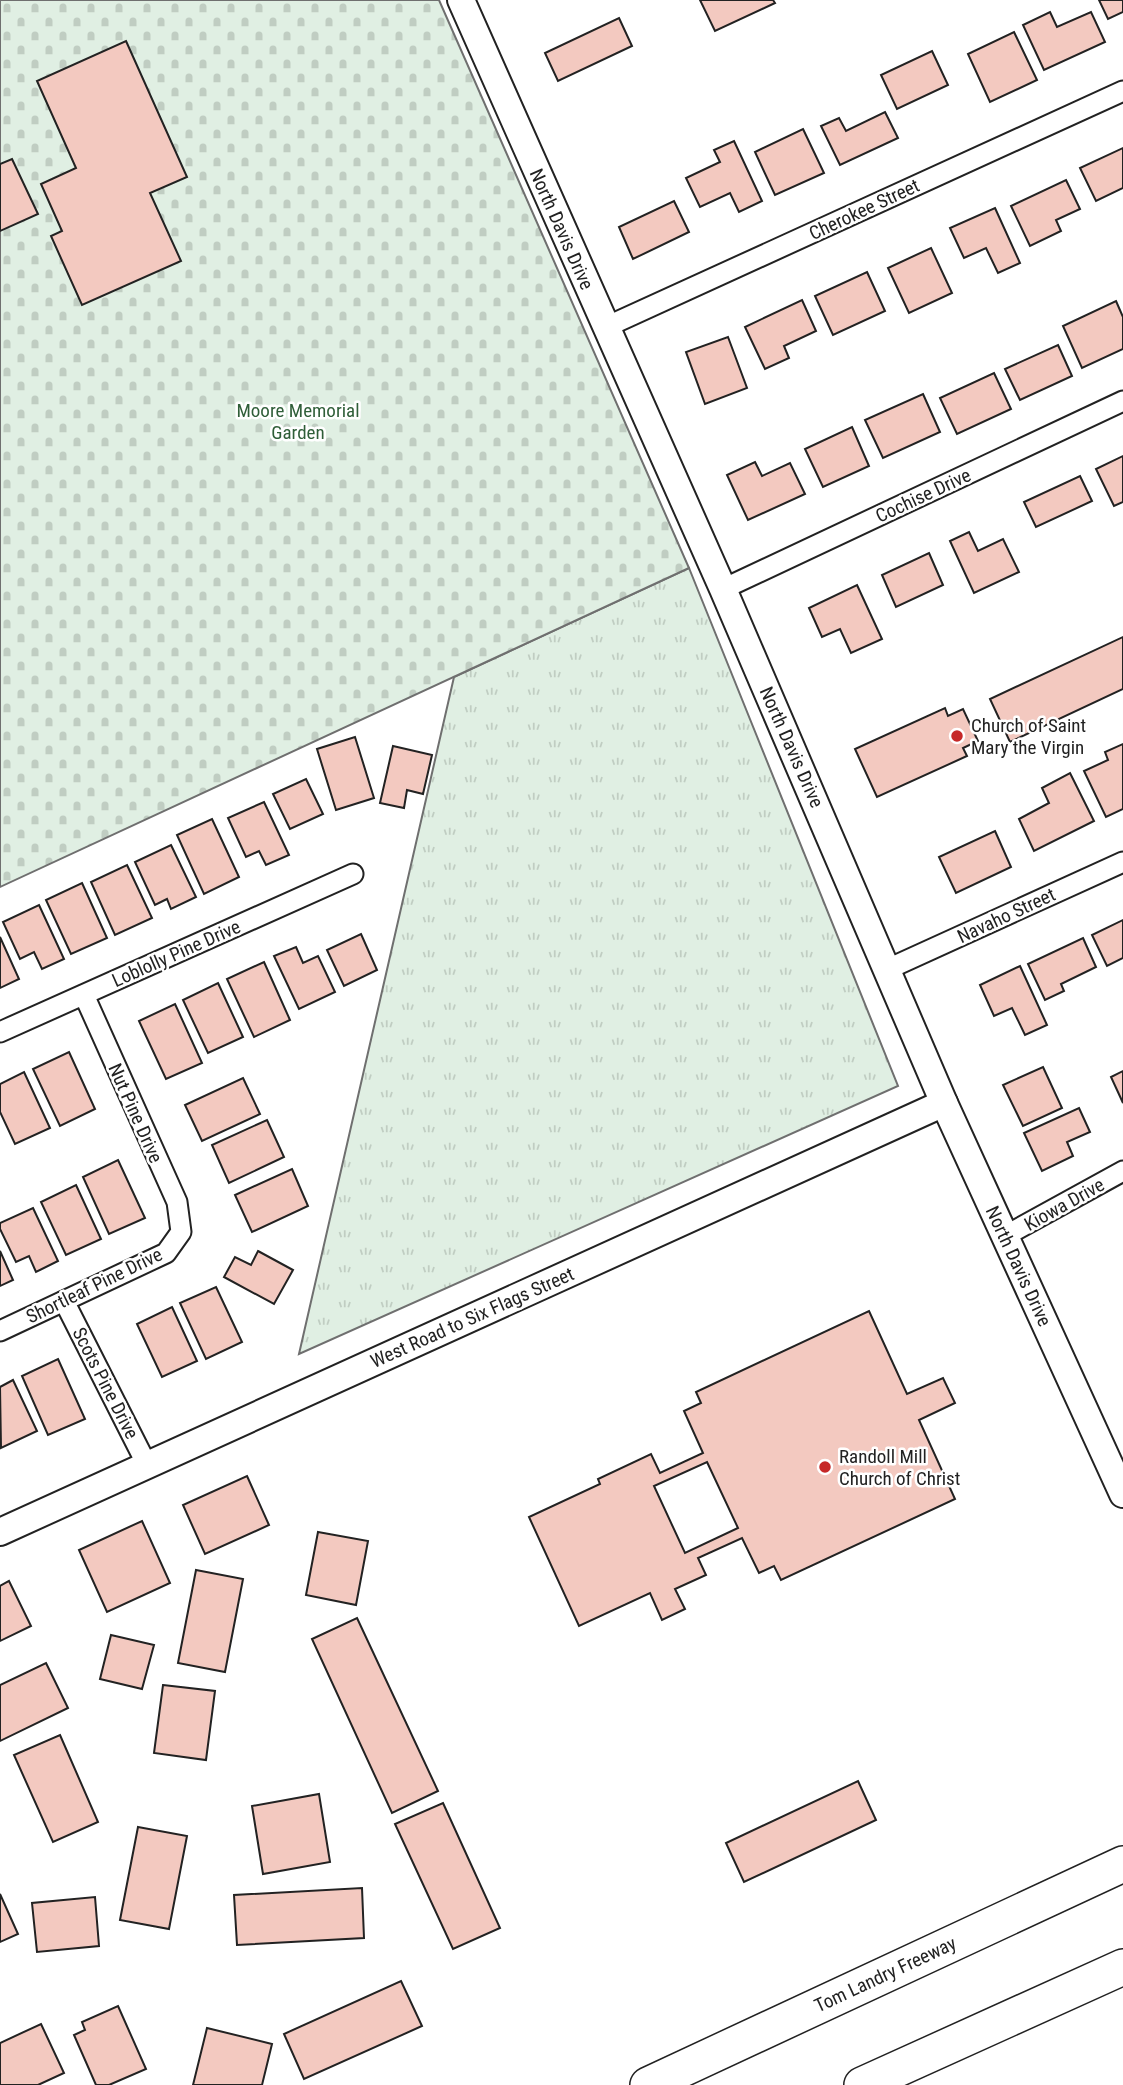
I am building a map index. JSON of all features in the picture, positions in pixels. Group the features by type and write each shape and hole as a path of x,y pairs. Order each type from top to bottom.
{"highway":[{"name":"Tom Landry Freeway","path":"648,2085 1123,1864"},
{"path":"862,2085 1123,1969"},
{"path":"906,2085 1123,1969"}],"street":[{"name":"North Davis Drive","path":"469,3 606,327 723,589 944,1103 1123,1494"},
{"name":"Cherokee Street","path":"606,327 1123,91"},
{"name":"Cochise Drive","path":"723,589 1123,401"},
{"name":"Navaho Street","path":"888,969 1123,862"},
{"name":"Loblolly Pine Drive","path":"0,1032 353,874"},
{"name":"Nut Pine Drive","path":"84,995 177,1202 181,1232"},
{"name":"West Road to Six Flags Street","path":"0,1532 944,1103"},
{"name":"Kiowa Drive","path":"1006,1236 1123,1171"},
{"name":"Shortleaf Pine Drive","path":"0,1331 166,1253 181,1232"},
{"name":"Scots Pine Drive","path":"64,1301 147,1465"}],"green space":[{"name":"Moore Memorial Garden","path":"0,0 439,0 689,568 0,887"},
{"path":"689,568 898,1086 299,1354 454,677"}],"building":[{"path":"700,0 773,0 775,3 715,31"},
{"path":"1099,0 1123,0 1123,12 1108,19"},
{"path":"1050,12 1057,27 1091,12 1105,42 1044,70 1023,25"},
{"path":"619,18 632,46 558,81 545,53"},
{"path":"1014,32 1037,80 990,102 968,54"},
{"path":"126,41 187,177 150,193 181,261 82,305 51,236 62,231 41,184 76,168 37,81"},
{"path":"932,51 948,85 897,109 881,75"},
{"path":"885,112 898,138 840,165 821,126 839,118 846,131"},
{"path":"803,129 824,173 775,195 755,152"},
{"path":"734,141 762,201 739,212 730,193 700,207 686,178 720,162 714,150"},
{"path":"1123,148 1123,188 1096,201 1080,168"},
{"path":"12,159 38,214 0,231 0,164"},
{"path":"1066,180 1080,209 1056,220 1061,231 1030,246 1011,206"},
{"path":"674,201 689,232 633,259 619,227"},
{"path":"995,208 1020,263 998,273 986,248 964,258 950,228"},
{"path":"931,248 952,293 909,313 888,268"},
{"path":"867,272 885,311 833,335 815,296"},
{"path":"802,300 816,331 784,346 789,358 765,369 745,327"},
{"path":"1116,301 1123,317 1123,349 1082,368 1063,326"},
{"path":"728,337 747,388 705,404 686,352"},
{"path":"1058,345 1072,376 1020,400 1005,369"},
{"path":"994,373 1011,409 957,434 940,398"},
{"path":"923,394 940,432 883,458 865,420"},
{"path":"852,427 869,466 823,487 805,449"},
{"path":"1123,456 1123,502 1114,506 1096,469"},
{"path":"755,462 762,476 790,463 805,494 748,520 727,475"},
{"path":"1080,476 1092,501 1036,527 1024,502"},
{"path":"969,532 978,551 1003,539 1019,572 974,593 950,541"},
{"path":"929,553 943,585 896,607 882,575"},
{"path":"857,585 882,639 851,653 840,629 822,637 809,608"},
{"path":"1123,637 1123,689 1010,742 990,699"},
{"path":"945,708 948,716 963,709 978,741 963,748 967,756 877,797 855,749"},
{"path":"355,737 374,798 336,810 317,749"},
{"path":"1123,744 1123,809 1106,817 1084,771 1108,760 1105,752"},
{"path":"393,746 432,755 423,794 407,790 404,808 380,803"},
{"path":"1070,773 1094,821 1034,851 1019,819 1049,803 1042,788"},
{"path":"306,779 323,814 290,829 273,794"},
{"path":"264,802 289,855 266,865 259,851 246,857 228,818"},
{"path":"212,819 239,877 204,894 177,835"},
{"path":"995,831 1011,867 956,893 939,857"},
{"path":"171,845 196,897 171,909 167,899 155,905 135,862"},
{"path":"127,865 152,918 115,935 91,882"},
{"path":"82,883 107,938 71,954 46,900"},
{"path":"39,905 64,959 42,969 34,952 20,959 3,922"},
{"path":"1123,920 1123,958 1107,966 1092,935"},
{"path":"361,934 377,970 344,986 327,950"},
{"path":"0,937 19,979 0,988"},
{"path":"1083,938 1096,967 1061,984 1064,991 1045,1000 1028,964"},
{"path":"296,947 303,963 318,956 335,992 299,1009 274,956"},
{"path":"264,962 290,1020 254,1037 227,979"},
{"path":"1020,966 1047,1025 1025,1035 1012,1008 994,1016 980,985"},
{"path":"218,983 243,1037 208,1053 183,1000"},
{"path":"175,1004 202,1063 166,1079 139,1021"},
{"path":"69,1052 95,1109 60,1126 33,1069"},
{"path":"1043,1067 1062,1108 1023,1126 1003,1085"},
{"path":"1123,1071 1123,1103 1111,1077"},
{"path":"24,1072 50,1128 15,1144 0,1112 0,1084"},
{"path":"243,1078 260,1114 202,1141 185,1105"},
{"path":"1079,1108 1090,1132 1067,1142 1073,1156 1042,1171 1024,1133"},
{"path":"267,1120 284,1157 229,1183 212,1145"},
{"path":"118,1160 145,1218 109,1234 83,1177"},
{"path":"292,1169 308,1206 252,1232 235,1195"},
{"path":"76,1185 101,1239 66,1255 41,1202"},
{"path":"33,1208 58,1261 36,1272 29,1256 16,1262 0,1229 0,1223"},
{"path":"0,1251 13,1280 0,1286"},
{"path":"258,1251 293,1270 274,1304 224,1277 235,1257 251,1265"},
{"path":"216,1287 242,1342 206,1359 180,1303"},
{"path":"172,1307 197,1361 162,1377 137,1324"},
{"name":"Randoll Mill Church of Christ","path":"869,1311 907,1394 943,1378 955,1403 919,1420 955,1499 781,1580 774,1566 759,1573 742,1538 698,1558 706,1575 675,1589 685,1609 662,1620 650,1593 579,1626 529,1517 600,1484 598,1479 651,1454 660,1473 703,1453 684,1411 701,1403 696,1392","holes":["707,1462 738,1528 685,1553 654,1486"]},
{"path":"58,1359 85,1419 48,1435 22,1376"},
{"path":"13,1380 37,1431 1,1448 0,1387"},
{"path":"247,1476 269,1525 205,1554 183,1505"},
{"path":"142,1521 170,1583 107,1612 79,1550"},
{"path":"318,1532 368,1541 356,1605 306,1595"},
{"path":"196,1570 243,1579 225,1672 178,1663"},
{"path":"9,1581 31,1626 0,1641 0,1586"},
{"path":"357,1618 438,1791 392,1813 312,1639"},
{"path":"111,1635 154,1645 142,1689 100,1679"},
{"path":"46,1663 68,1708 0,1741 0,1685"},
{"path":"163,1685 215,1691 206,1760 154,1753"},
{"path":"60,1735 98,1822 53,1842 14,1755"},
{"path":"858,1781 876,1820 744,1882 726,1843"},
{"path":"319,1794 330,1862 263,1874 252,1806"},
{"path":"443,1803 500,1928 453,1949 395,1824"},
{"path":"138,1827 187,1836 169,1929 120,1920"},
{"path":"362,1888 364,1938 237,1945 234,1895"},
{"path":"0,1894 18,1934 0,1942"},
{"path":"95,1897 99,1946 37,1952 32,1903"},
{"path":"401,1981 422,2026 304,2079 284,2034"},
{"path":"118,2006 146,2069 109,2085 96,2085 74,2035 85,2030 82,2022"},
{"path":"41,2024 64,2073 38,2085 0,2085 0,2043"},
{"path":"207,2028 272,2044 262,2085 193,2085"}],"place":[{"name":"Church of Saint Mary the Virgin","path":"957,736"},
{"name":"Randoll Mill Church of Christ","path":"825,1467"}]}
